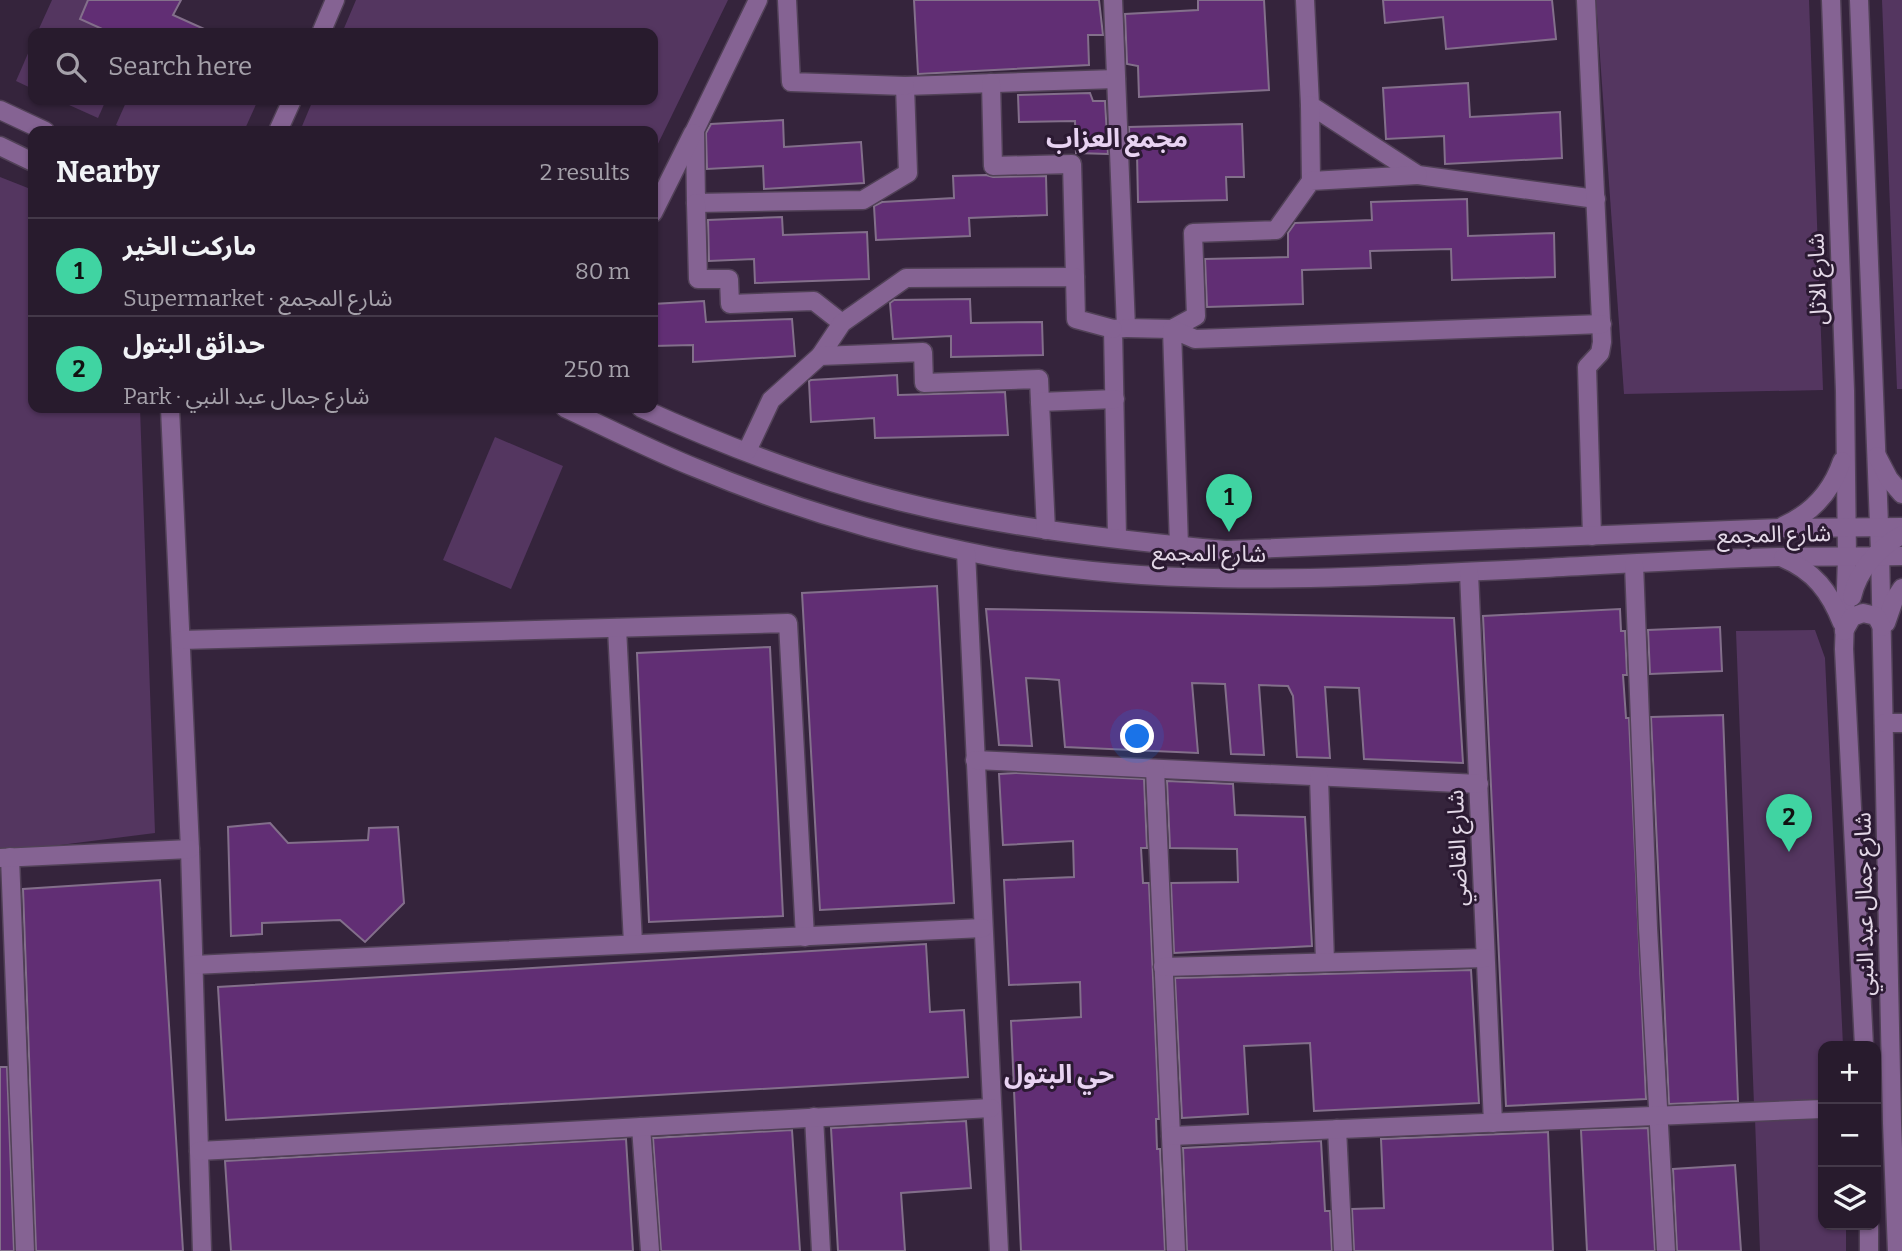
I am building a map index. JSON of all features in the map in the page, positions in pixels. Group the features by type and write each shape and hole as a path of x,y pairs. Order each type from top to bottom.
{"street":[{"path":"323,28 335,0"},
{"path":"658,203 758,0"},
{"path":"787,0 791,82 905,86 1116,79"},
{"path":"1113,0 1120,328 1115,399 1117,538"},
{"path":"1172,329 1196,316 1193,233 1276,230 1311,181 1305,0"},
{"path":"1586,0 1602,324 1600,353 1587,367 1592,536"},
{"name":"شارع الاثل","path":"1831,0 1846,482 1868,543"},
{"path":"1859,0 1876,482 1868,543"},
{"path":"991,83 993,166 1072,163 1076,319 1120,328 1172,329 1195,339 1602,324"},
{"path":"696,204 863,200 908,173 905,86"},
{"path":"1310,104 1418,175"},
{"path":"280,126 290,105"},
{"path":"0,110 34,126"},
{"path":"695,130 698,279 729,279 730,304 814,301 842,323"},
{"path":"1836,138 1864,137"},
{"path":"0,146 28,160"},
{"path":"1311,181 1418,175 1596,199"},
{"path":"747,452 771,400 820,355 842,323 906,278 1075,277"},
{"path":"1172,329 1179,546"},
{"path":"820,355 923,352 924,383 1039,379 1046,530"},
{"path":"1040,402 1115,399"},
{"path":"170,413 190,849 202,1251"},
{"name":"شارع المجمع","path":"576,413 693,467 757,492 855,524 966,552 1101,573 1254,580 1469,573 1789,557 1868,543"},
{"name":"شارع المجمع","path":"653,413 819,478 905,503 992,522 1179,546 1226,550 1789,527 1868,543"},
{"path":"1845,451 1850,463 1863,466 1870,464 1875,449"},
{"path":"1875,449 1882,468 1902,494"},
{"path":"1844,631 1832,599 1822,585 1789,557 1799,540 1798,534 1789,527 1822,497 1837,475 1845,451"},
{"path":"1868,543 1902,527"},
{"path":"1499,570 1517,564 1556,558 1559,553 1556,544 1529,539"},
{"path":"1868,543 1902,556"},
{"name":"شارع جمال عبد النبي","path":"1868,543 1881,604 1884,723 1895,864 1897,1251"},
{"name":"شارع جمال عبد النبي","path":"1864,1041 1844,631 1868,543"},
{"path":"1199,579 1211,575 1215,566 1213,557 1202,548"},
{"path":"1253,548 1242,554 1238,562 1240,571 1254,580"},
{"path":"966,552 999,1251"},
{"path":"1634,564 1658,1116 1667,1251"},
{"name":"شارع القاضي","path":"1469,573 1493,1123"},
{"path":"1882,647 1888,614 1902,588"},
{"path":"1844,631 1852,617 1863,613 1876,616 1882,627"},
{"path":"181,640 788,623 805,937"},
{"path":"617,628 633,943"},
{"path":"1884,723 1902,723"},
{"path":"975,760 1479,784"},
{"path":"1155,769 1176,1251"},
{"path":"1319,777 1325,962"},
{"path":"25,1251 9,1048 5,857 190,849"},
{"path":"194,965 983,928"},
{"path":"1163,967 1485,958"},
{"path":"199,1151 991,1108"},
{"path":"1171,1136 1818,1110"},
{"path":"814,1117 821,1251"},
{"path":"641,1127 650,1251"},
{"path":"1337,1129 1343,1251"},
{"path":"1869,1230 1870,1251"}],"shaded area":[{"path":"52,0 88,0 80,19 100,28 39,28"},
{"path":"356,0 728,0 658,144 658,126 302,126 311,105 658,105 658,28 344,28"},
{"path":"1596,0 1809,0 1823,390 1624,394"},
{"path":"1882,0 1902,0 1902,389 1897,389"},
{"path":"28,53 28,87 16,81"},
{"path":"69,105 104,105 98,118"},
{"path":"125,105 256,105 246,126 116,125"},
{"path":"0,177 28,188 28,413 140,413 155,833 0,850"},
{"path":"495,437 563,466 511,589 443,560"},
{"path":"1815,630 1825,658 1843,1041 1818,1041 1818,1102 1754,1105 1736,631"},
{"path":"1818,1117 1818,1230 1846,1230 1846,1251 1760,1251 1755,1119"}],"building":[{"path":"88,0 181,0 173,15 202,28 100,28 80,19"},
{"path":"914,0 1099,0 1103,35 1088,35 1089,65 918,74"},
{"path":"1198,0 1264,0 1269,90 1139,97 1138,66 1127,64 1125,14 1198,10"},
{"path":"1383,0 1552,0 1556,39 1446,49 1443,17 1385,23"},
{"path":"1468,83 1470,117 1560,112 1562,158 1445,164 1444,136 1386,139 1383,88"},
{"path":"1090,93 1093,101 1105,101 1108,154 1076,153 1075,121 1019,122 1018,95"},
{"path":"783,120 784,147 861,142 864,183 764,189 763,166 707,169 706,133 711,124"},
{"path":"1242,124 1244,177 1226,177 1227,200 1138,202 1137,153 1130,153 1129,127"},
{"path":"953,176 1046,176 1047,215 969,218 970,236 876,240 874,206 882,202 954,198"},
{"path":"1467,199 1468,236 1554,233 1555,277 1452,280 1451,249 1370,251 1371,268 1302,270 1303,304 1207,307 1205,259 1288,257 1288,233 1295,223 1372,220 1371,202"},
{"path":"782,217 783,235 867,232 869,279 755,283 754,259 709,261 708,220"},
{"path":"970,299 971,323 1042,322 1043,355 951,357 951,336 893,339 890,303 894,300"},
{"path":"704,301 706,322 792,319 795,356 693,362 693,345 658,346 658,304"},
{"path":"897,375 898,395 1005,392 1008,435 875,438 874,418 811,422 809,381"},
{"path":"937,586 954,903 820,910 802,593"},
{"path":"986,609 1454,618 1463,763 1364,759 1359,688 1325,687 1330,758 1297,757 1293,696 1288,686 1259,685 1264,755 1231,754 1225,684 1192,683 1198,753 1065,747 1059,680 1026,678 1032,746 999,745"},
{"path":"1620,609 1621,631 1625,631 1627,675 1623,675 1626,718 1629,718 1646,1099 1506,1106 1483,616"},
{"path":"1720,627 1722,671 1650,674 1648,630"},
{"path":"770,647 783,916 649,922 637,653"},
{"path":"1723,715 1738,1101 1669,1104 1651,717"},
{"path":"999,774 1144,779 1147,848 1141,848 1143,883 1149,883 1159,1119 1156,1119 1157,1149 1160,1149 1165,1251 1021,1251 1011,1021 1081,1017 1080,982 1009,985 1004,880 1074,877 1073,841 1003,845"},
{"path":"1167,781 1233,784 1235,815 1305,817 1312,946 1174,953 1171,883 1238,882 1237,849 1170,848"},
{"path":"270,823 288,843 368,840 369,828 398,827 404,903 365,942 340,920 262,923 262,934 231,936 228,827"},
{"path":"160,880 183,1251 36,1251 23,889"},
{"path":"926,944 930,1012 964,1010 968,1077 226,1120 218,987"},
{"path":"1471,970 1479,1103 1314,1111 1310,1043 1244,1046 1248,1114 1182,1118 1175,978"},
{"path":"0,1067 7,1067 14,1251 0,1251"},
{"path":"966,1121 971,1188 901,1193 905,1251 838,1251 831,1128"},
{"path":"1648,1128 1655,1251 1587,1251 1581,1130"},
{"path":"792,1130 800,1251 661,1251 653,1138"},
{"path":"1548,1132 1553,1251 1354,1251 1352,1209 1384,1208 1381,1139"},
{"path":"626,1139 633,1251 231,1251 225,1161"},
{"path":"1321,1141 1325,1211 1330,1211 1332,1251 1187,1251 1183,1148"},
{"path":"1735,1165 1741,1251 1677,1251 1673,1169"}],"place":[{"name":"ماركت الخير","path":"1229,532"},
{"name":"حدائق البتول","path":"1789,852"}],"district":[{"name":"مجمع العزاب","path":"1117,138"},
{"name":"حي البتول","path":"1059,1074"}]}
